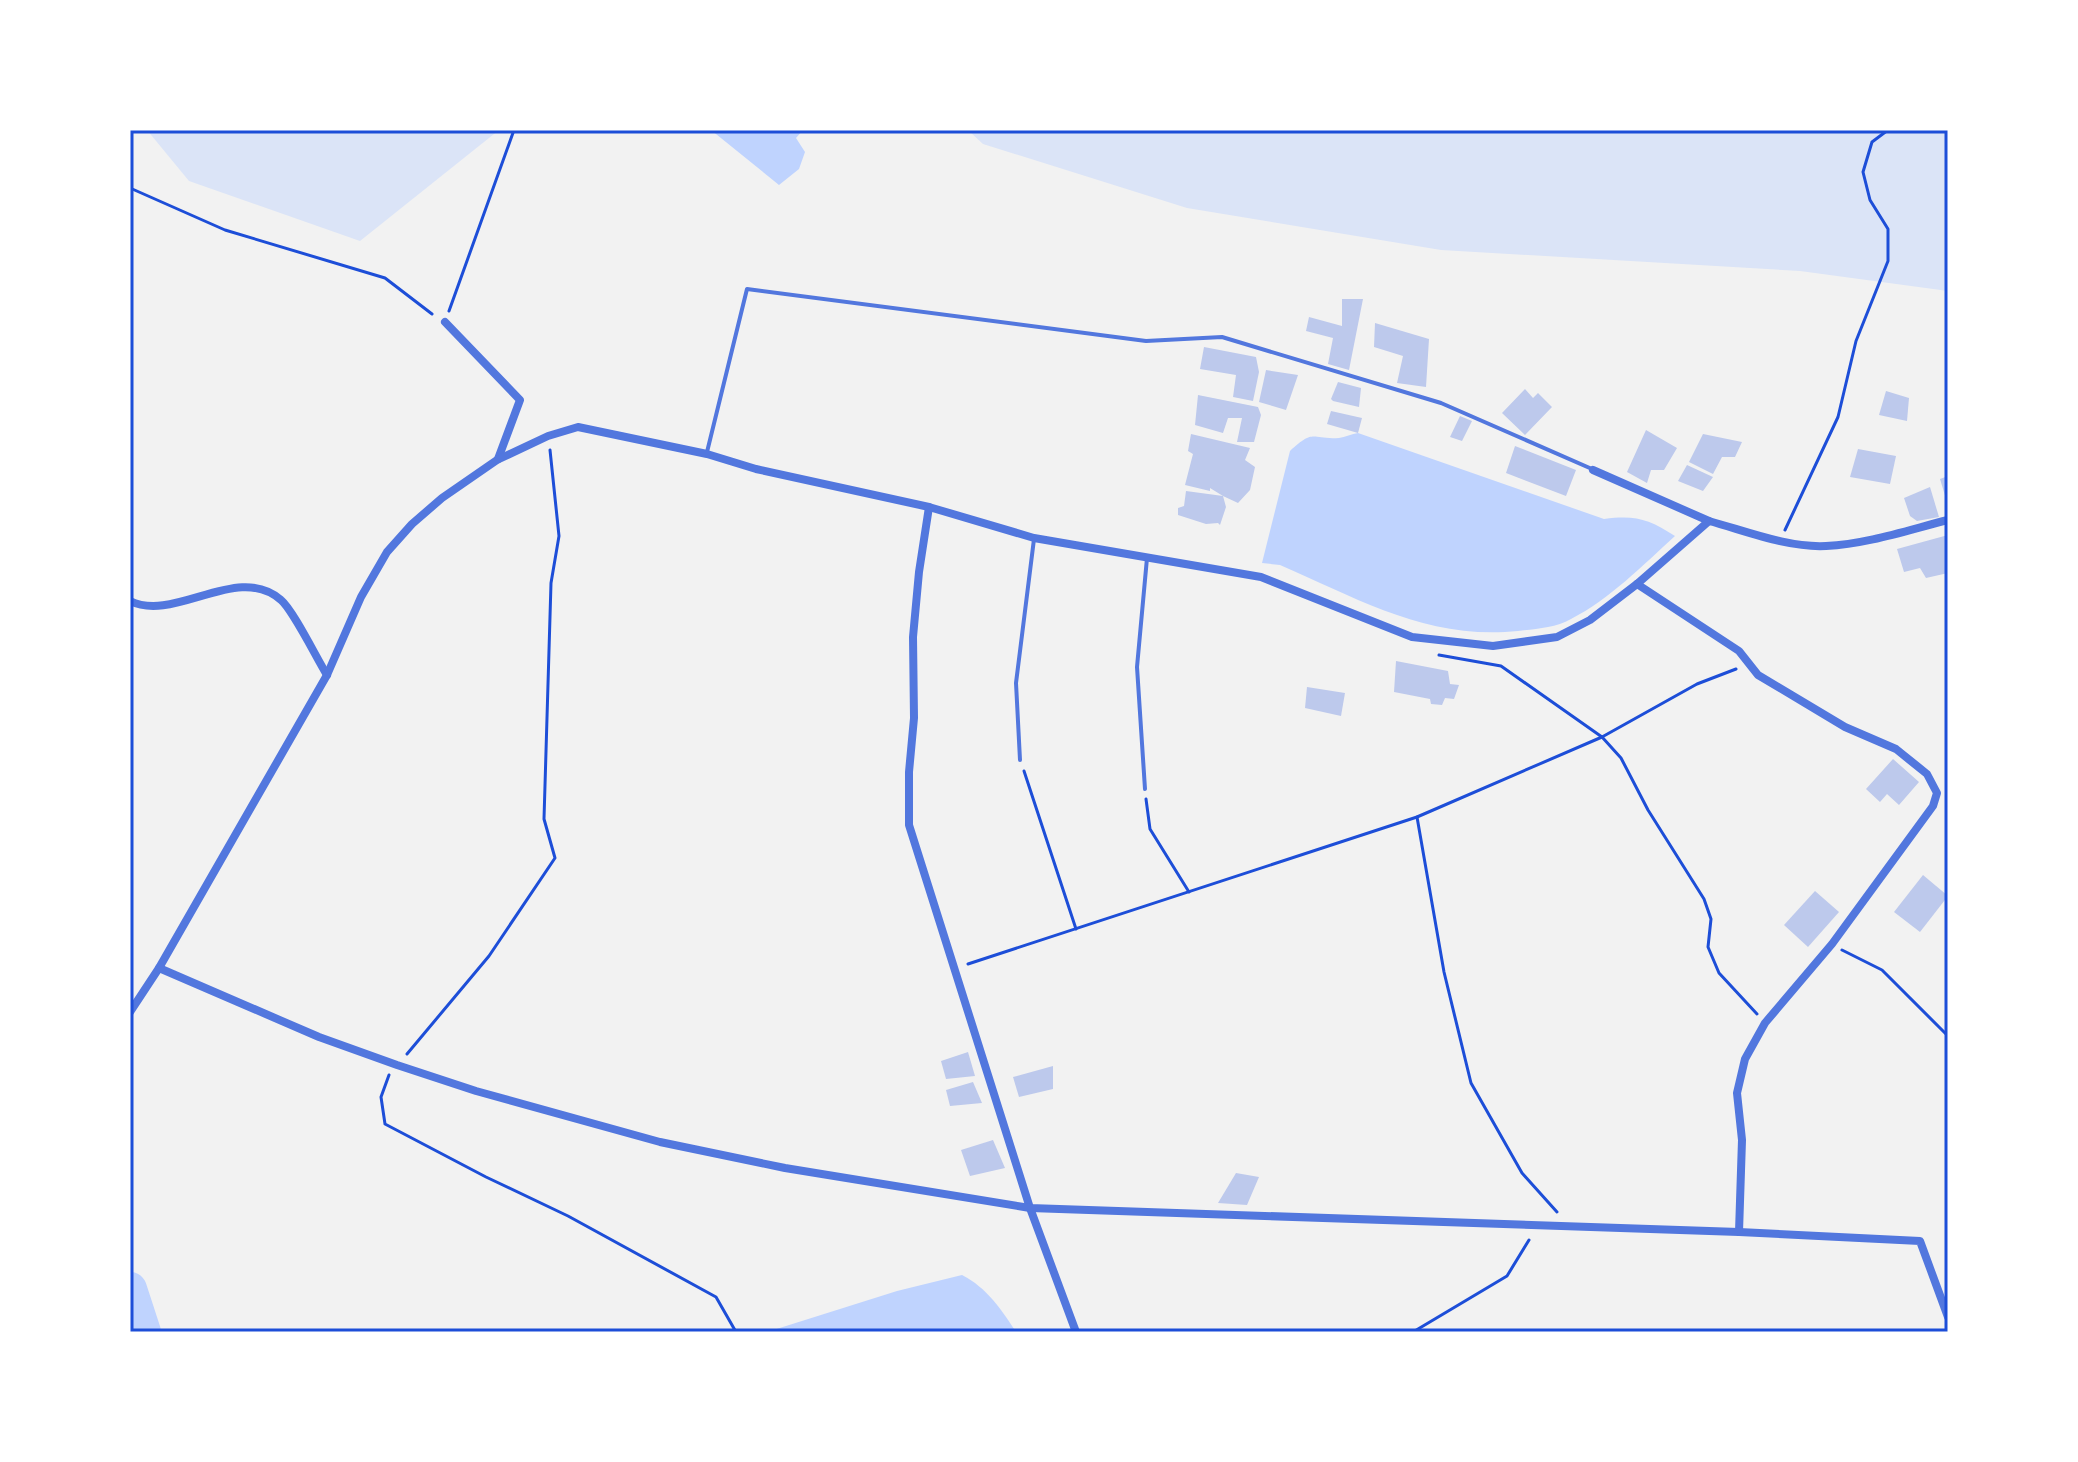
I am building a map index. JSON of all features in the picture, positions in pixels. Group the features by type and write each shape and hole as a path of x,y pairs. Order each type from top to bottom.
{"street":[{"path":"445,322 520,400 497,460"},
{"path":"130,1012 159,968 327,675 361,597 387,552 412,524 442,498 497,460 548,436 578,427 929,507 1034,538 1261,577 1412,637 1493,646 1557,637 1590,620 1709,521"},
{"path":"1593,470 1709,521 1780,540 1823,547 1948,520"},
{"path":"929,507 913,637 914,718 909,772 909,825 1030,1208 1076,1332"},
{"path":"1637,584 1739,651 1758,675 1845,727 1896,749 1927,774 1937,793 1933,806 1832,944 1765,1023 1745,1059 1737,1093 1742,1140 1739,1232"},
{"path":"130,601 140,606 168,606 204,593 243,588 264,591 282,601 327,675"},
{"path":"159,968 319,1037 397,1065 476,1091 733,1159 1030,1208 1920,1241 1948,1317"}],"lane":[{"path":"707,454 747,289 1146,341 1222,337 1441,403 1593,470"},
{"path":"1020,760 1016,683 1034,538"},
{"path":"1145,789 1137,667 1147,558"}],"path":[{"path":"130,188 225,230 385,278 418,306 445,322 514,130"},
{"path":"1780,540 1838,417 1856,341 1888,261 1888,229 1870,200 1863,172 1872,142 1888,130"},
{"path":"548,436 559,536 551,583 544,819 555,858 489,956 432,1028 386,1078 381,1097 385,1124 568,1216 716,1297 736,1332"},
{"path":"1437,655 1501,666 1602,737 1621,758 1648,810 1704,899 1711,919 1708,947 1719,973 1765,1023"},
{"path":"953,969 1417,817 1602,737 1697,684 1749,665"},
{"path":"1020,760 1076,929"},
{"path":"1145,789 1150,829 1189,892"},
{"path":"1417,817 1444,972 1471,1083 1522,1173 1570,1226"},
{"path":"1832,944 1882,970 1948,1036"},
{"path":"1413,1332 1507,1276 1539,1225"}],"shaded area":[{"path":"147,130 499,130 360,241 189,181"},
{"path":"968,130 1948,130 1948,291 1800,271 1441,250 1187,208 983,144"}],"water":[{"path":"711,130 803,130 796,138 805,152 799,169 779,185"},
{"path":"1358,433 1604,519 1641,520 1675,536 1626,581 1585,611 1545,628 1518,631 1485,632 1424,623 1367,604 1280,565 1262,563 1290,451 1309,437 1339,438"},
{"path":"962,1275 986,1293 1016,1332 767,1332 897,1291"}],"building":[{"path":"1342,299 1363,299 1349,370 1328,364 1333,338 1306,331 1309,317 1342,326"},
{"path":"1375,323 1429,339 1426,387 1397,383 1403,356 1374,347"},
{"path":"1204,347 1256,357 1259,372 1253,401 1233,397 1236,375 1200,369"},
{"path":"1266,370 1298,375 1286,410 1259,402"},
{"path":"1338,382 1361,388 1359,407 1331,399"},
{"path":"1525,389 1533,398 1538,393 1552,407 1525,435 1502,413"},
{"path":"1886,391 1909,398 1907,421 1879,415"},
{"path":"1198,395 1258,407 1261,415 1254,442 1237,442 1242,418 1228,418 1223,433 1195,425"},
{"path":"1331,411 1362,418 1358,433 1327,424"},
{"path":"1460,416 1472,421 1462,441 1450,437"},
{"path":"1646,430 1677,448 1664,470 1651,470 1647,483 1627,472"},
{"path":"1191,434 1250,448 1245,460 1255,467 1250,490 1238,503 1210,488 1210,491 1185,485 1193,454 1188,451"},
{"path":"1703,434 1742,442 1735,457 1722,457 1713,474 1689,462"},
{"path":"1515,446 1576,470 1566,496 1506,473"},
{"path":"1858,449 1896,456 1890,484 1850,477"},
{"path":"1687,465 1713,477 1703,491 1678,481"},
{"path":"1948,476 1948,502 1947,502 1940,479"},
{"path":"1930,487 1939,517 1917,521 1910,516 1904,498"},
{"path":"1186,491 1223,496 1226,507 1220,525 1178,515 1178,508 1184,506"},
{"path":"1948,535 1948,573 1926,578 1920,568 1904,572 1897,549"},
{"path":"1396,661 1448,671 1450,684 1459,685 1454,699 1445,698 1442,705 1431,704 1430,699 1394,692"},
{"path":"1307,687 1345,693 1341,716 1305,708"},
{"path":"1893,759 1919,782 1899,805 1887,794 1880,802 1866,789"},
{"path":"1923,875 1948,896 1920,932 1894,912"},
{"path":"1815,891 1839,912 1808,947 1784,925"},
{"path":"968,1052 975,1076 946,1079 941,1061"},
{"path":"1053,1066 1053,1089 1019,1097 1013,1077"},
{"path":"973,1082 982,1103 950,1106 946,1090"},
{"path":"993,1140 1005,1168 970,1176 961,1150"},
{"path":"1236,1173 1259,1177 1247,1205 1218,1203"}],"waterway":[{"path":"130,1289 144,1332"}]}
